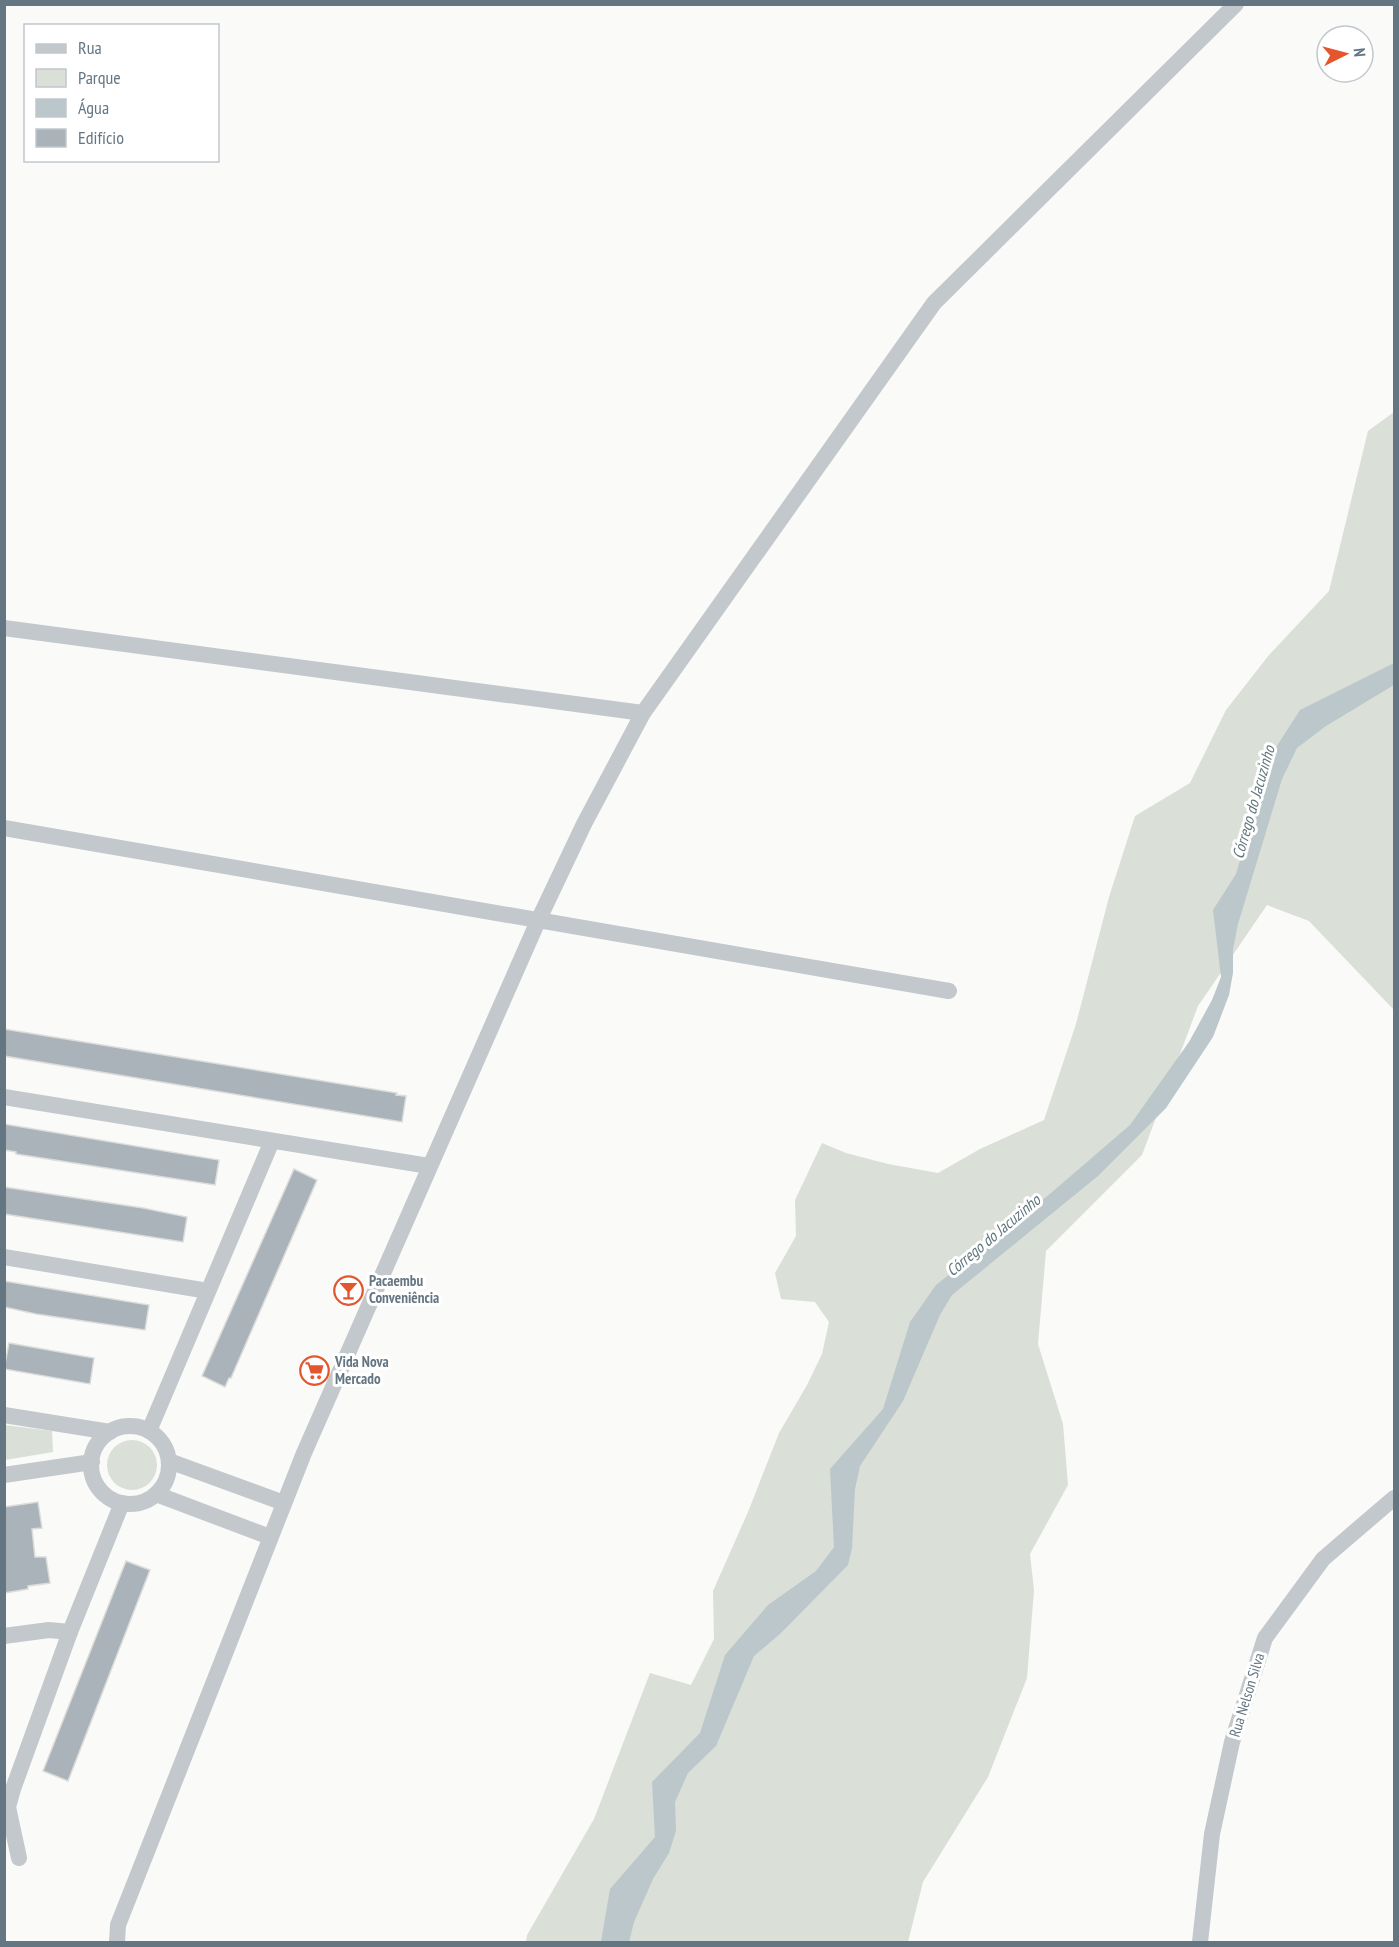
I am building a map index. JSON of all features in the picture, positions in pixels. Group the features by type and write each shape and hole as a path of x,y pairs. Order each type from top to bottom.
{"street":[{"path":"117,1942 118,1925 284,1503 429,1166 538,921 584,824 643,713 934,303 1236,4"},
{"path":"4,628 643,713"},
{"path":"4,828 949,991"},
{"path":"4,1097 429,1166"},
{"path":"149,1431 272,1141"},
{"path":"4,1257 208,1291"},
{"path":"4,1414 110,1432"},
{"path":"126,1426 149,1431 162,1444 169,1461 164,1484 146,1501 134,1504 111,1499 95,1481 92,1462 96,1446 110,1432 126,1426"},
{"path":"169,1461 284,1503"},
{"path":"4,1475 92,1462"},
{"path":"156,1494 270,1537"},
{"name":"Rua Nelson Silva","path":"1200,1942 1214,1823 1232,1742 1265,1638 1323,1559 1395,1498"},
{"path":"19,1858 8,1806 9,1791 122,1503"},
{"path":"4,1636 49,1630 70,1632"}],"green space":[{"path":"1394,412 1394,1010 1309,921 1267,905 1198,1006 1142,1155 1046,1251 1038,1344 1063,1424 1068,1485 1030,1554 1034,1590 1027,1678 988,1777 923,1882 908,1942 526,1942 527,1935 594,1819 650,1673 691,1685 714,1639 713,1591 748,1512 779,1433 822,1354 829,1322 815,1302 781,1299 775,1273 796,1236 795,1200 822,1143 846,1153 888,1164 938,1173 980,1149 1044,1120 1076,1024 1109,897 1135,816 1190,783 1226,710 1269,655 1329,591 1368,431"},
{"path":"5,1425 52,1431 53,1452 5,1460"},
{"path":"127,1440 137,1440 150,1447 157,1460 157,1470 150,1483 137,1490 127,1490 118,1486 111,1479 107,1470 107,1460 111,1451 118,1444"}],"water":[{"path":"1394,663 1394,685 1326,726 1297,748 1282,779 1238,924 1233,949 1233,973 1229,995 1213,1037 1166,1108 1098,1176 952,1295 940,1315 903,1401 860,1466 855,1489 852,1548 848,1565 781,1633 754,1656 716,1746 688,1773 675,1802 676,1831 669,1853 653,1879 634,1922 629,1942 601,1942 610,1889 655,1837 652,1782 700,1733 725,1655 768,1605 816,1571 834,1547 830,1469 883,1409 910,1322 936,1285 1051,1193 1130,1125 1189,1042 1212,1000 1221,977 1213,910 1236,874 1275,749 1300,710"}],"building":[{"path":"4,1029 397,1093 396,1095 406,1096 402,1122 4,1056"},
{"path":"4,1124 219,1160 215,1185 16,1154 16,1152 4,1150"},
{"path":"294,1169 317,1180 231,1378 225,1387 202,1376"},
{"path":"4,1187 187,1217 183,1242 4,1214"},
{"path":"4,1281 149,1305 145,1330 4,1307"},
{"path":"9,1343 94,1358 90,1384 4,1369"},
{"path":"38,1502 42,1528 32,1529 35,1557 46,1557 50,1583 4,1593 4,1507"},
{"path":"126,1561 150,1570 68,1781 43,1771"}],"place":[{"name":"Pacaembu Conveniência","path":"348,1290"},
{"name":"Vida Nova Mercado","path":"314,1371"}],"water label":[{"name":"Córrego do Jacuzinho","path":"1253,802"},
{"name":"Córrego do Jacuzinho","path":"993,1235"}]}
